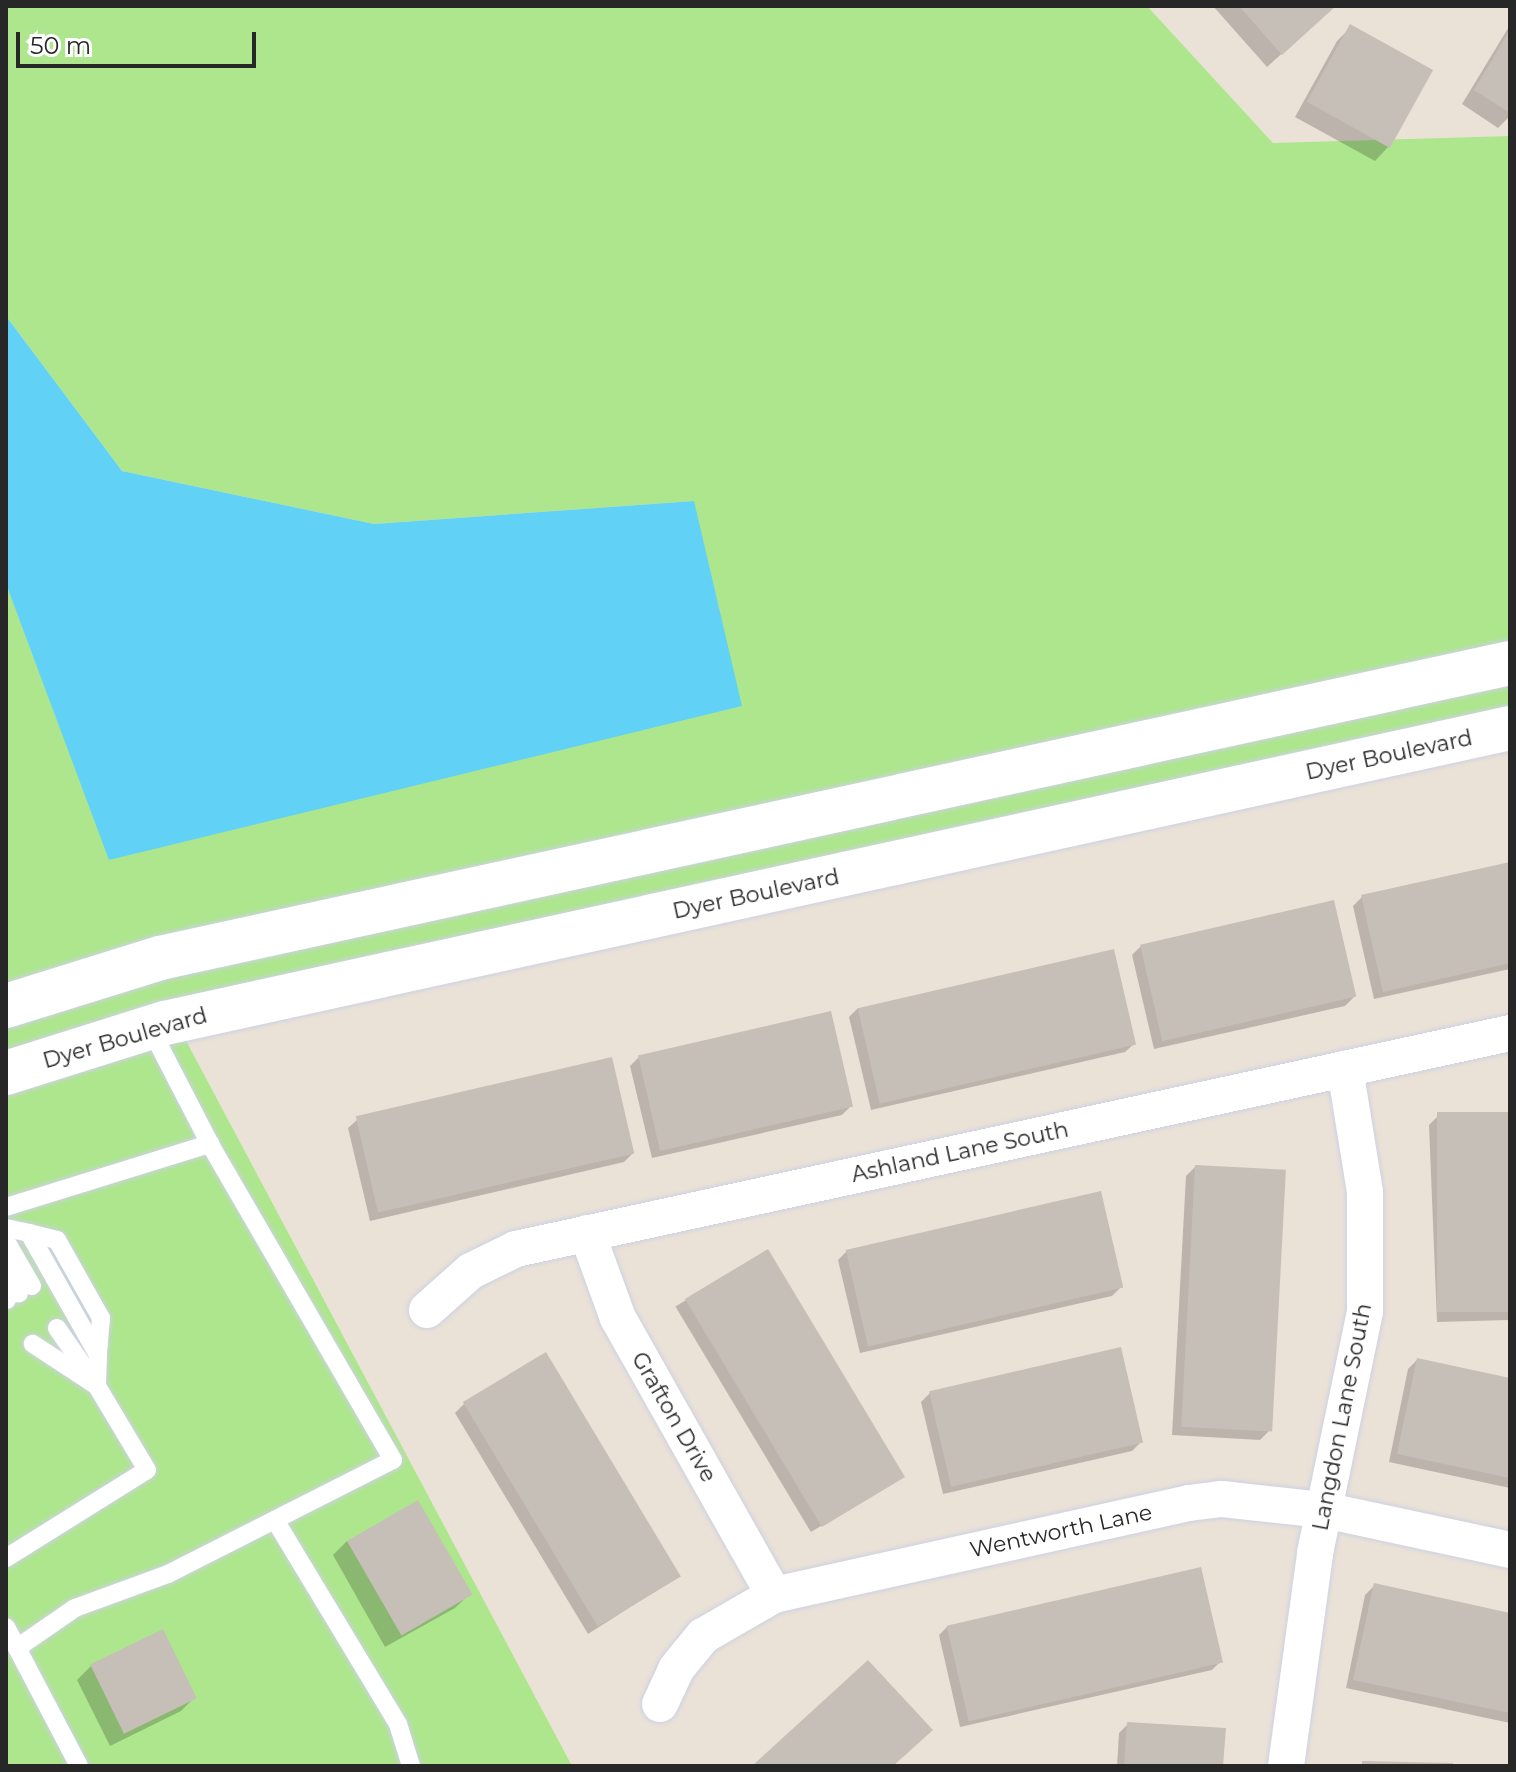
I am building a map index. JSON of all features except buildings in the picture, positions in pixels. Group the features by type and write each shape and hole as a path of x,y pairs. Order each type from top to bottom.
{"main road":[{"path":"6,1006 160,958 1510,663"},
{"name":"Dyer Boulevard","path":"6,1073 150,1028 1510,728"}],"street":[{"name":"Ashland Lane South","path":"427,1310 491,1258 587,1233 1510,1033"},
{"name":"Langdon Lane South","path":"1286,1766 1324,1510 1356,1364 1368,1265 1360,1152 1345,1069"},
{"name":"Grafton Drive","path":"587,1233 618,1318 774,1595"},
{"name":"Wentworth Lane","path":"660,1704 676,1669 703,1636 774,1595 1189,1503 1222,1499 1324,1510 1510,1550"}],"lane":[{"path":"17,1648 75,1608 168,1574 393,1460 210,1144 150,1028"},
{"path":"6,1207 210,1144"},
{"path":"6,1228 29,1233 98,1355 97,1386"},
{"path":"6,1241 16,1293"},
{"path":"6,1252 16,1293"},
{"path":"6,1558 147,1470 97,1386 45,1336 97,1386"},
{"path":"275,1520 398,1724 411,1766"},
{"path":"6,1627 79,1766"}],"green space":[{"path":"6,6 1147,6 1273,143 1510,136 1510,646 6,988 6,584 110,860 694,501 374,524 122,471 6,316"},
{"path":"1510,681 1510,711 6,1055 6,1024 162,976"},
{"path":"184,1037 572,1766 6,1766 6,1090"}],"water":[{"path":"6,316 122,471 374,524 694,501 742,706 109,860 6,584"}]}
